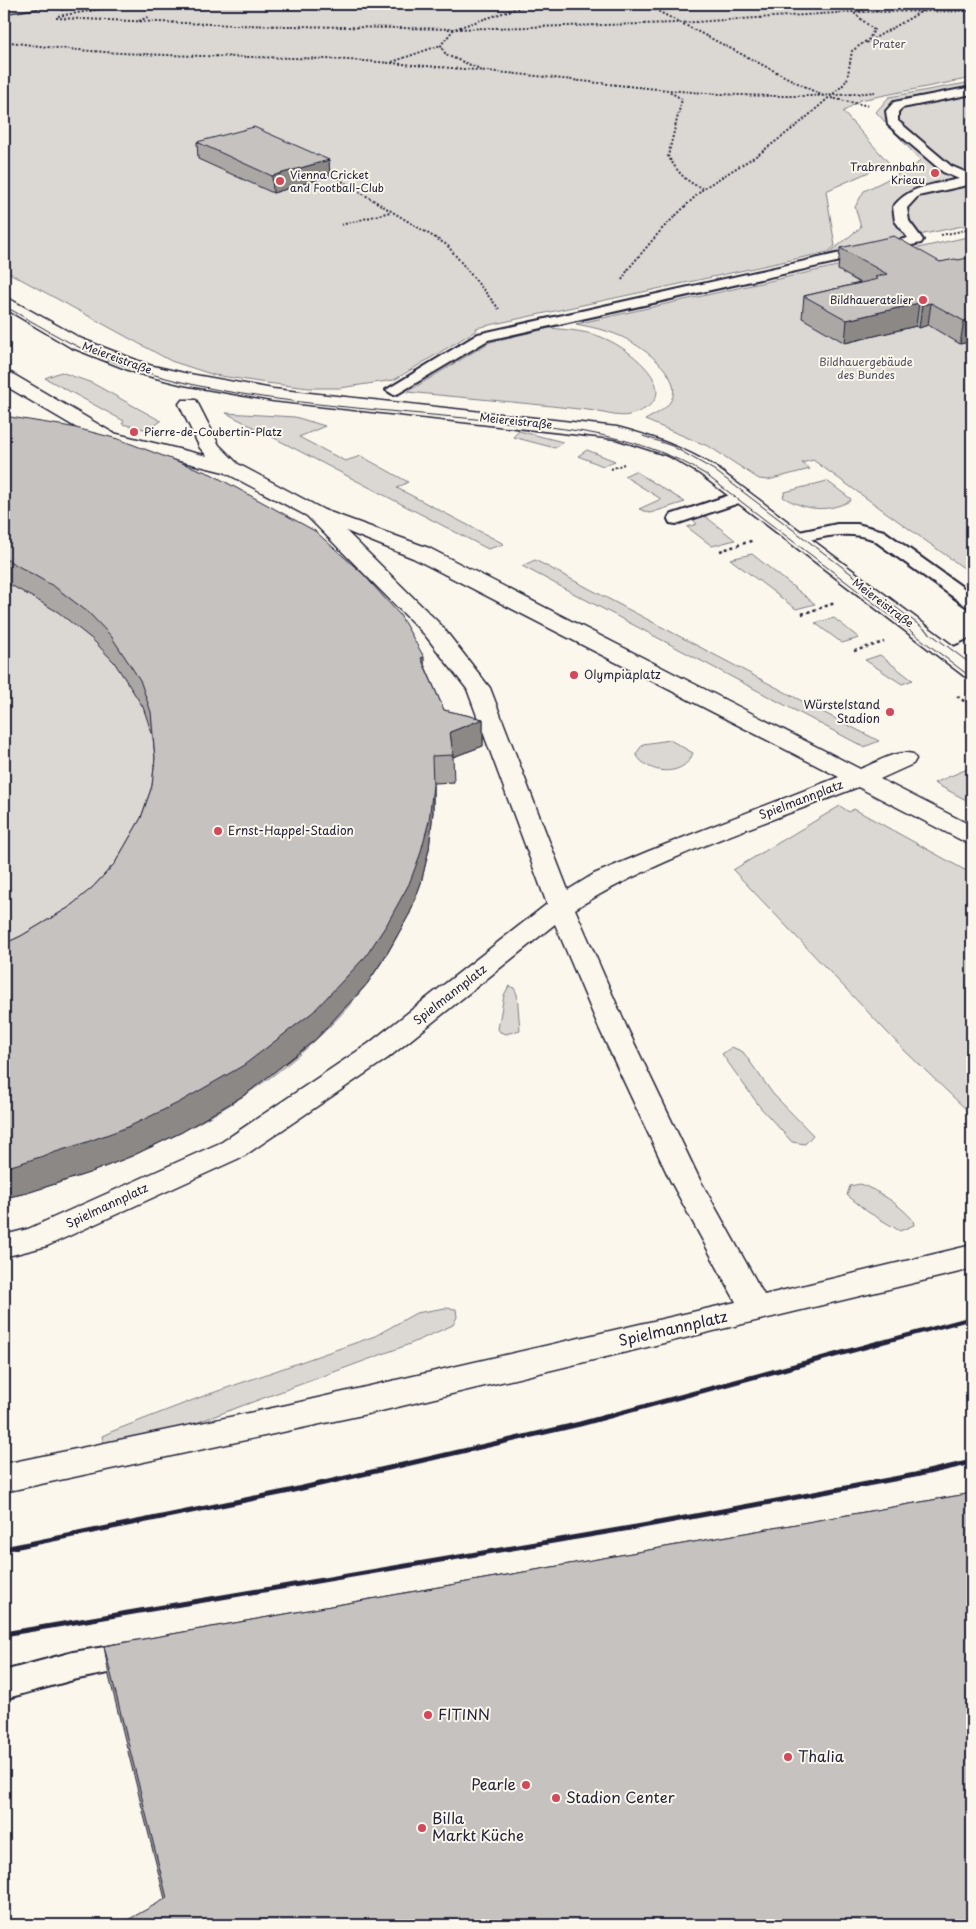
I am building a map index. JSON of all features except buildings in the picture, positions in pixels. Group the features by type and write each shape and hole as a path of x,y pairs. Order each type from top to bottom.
{"street":[{"path":"4,9 37,4"},
{"name":"Meiereistraße","path":"4,301 85,346 143,369 184,380 273,395 582,427 644,440 676,452 707,470 972,671"},
{"path":"4,377 106,437"},
{"path":"189,404 210,448 231,468"},
{"path":"48,426 106,437 231,468 314,512 421,553 861,777 972,836"},
{"path":"314,512 433,630 478,688 508,762 561,906 613,1028 685,1180 756,1309"},
{"name":"Spielmannplatz","path":"4,1246 36,1238 233,1148 378,1051 561,906 603,880 658,856 904,759"},
{"name":"Spielmannplatz","path":"4,1478 115,1457 428,1387 972,1257"}],"lane":[{"path":"972,92 906,103 898,105 892,111 892,122 904,133 947,169 972,180"},
{"path":"394,390 483,337 513,325 625,305 916,240 902,221 900,207 914,193 972,180"},
{"path":"676,518 742,496"},
{"path":"796,538 842,527 869,531 878,535 972,602"},
{"path":"952,655 972,644"},
{"path":"4,1685 73,1666 161,1651"}],"path":[{"path":"134,4 55,17 137,22 454,29 678,23 852,12 972,11"},
{"path":"389,64 441,45 454,29 530,4"},
{"path":"644,4 678,23 827,97"},
{"path":"852,12 885,4"},
{"path":"852,51 936,4"},
{"path":"625,305 622,281 629,268 662,229 704,188 759,154 800,123 827,97 833,95 847,80 852,51 869,39 874,30 852,12"},
{"path":"137,22 150,16"},
{"path":"4,41 44,48 126,51 152,55 326,59 484,70 670,92 827,97 892,111"},
{"path":"441,45 446,55 457,61 484,70"},
{"path":"670,92 682,99 668,156 676,171 690,185 704,188"},
{"path":"335,177 447,245 513,325"},
{"path":"341,225 391,212"},
{"path":"916,240 972,229"},
{"path":"710,506 761,545"},
{"path":"720,551 754,540"},
{"path":"828,597 843,608"},
{"path":"802,614 836,603"},
{"path":"854,651 885,642 878,636"},
{"path":"952,693 972,707"}],"green space":[{"name":"Prater","path":"4,4 972,4 972,78 860,100 843,112 889,163 826,191 835,246 828,252 476,328 477,330 394,380 340,388 309,388 214,375 171,361 4,270"},
{"name":"Trabrennbahn Krieau","path":"972,82 972,224 828,254 861,227 855,207 864,191 916,165 920,160 876,112 889,97"},
{"name":"Bildhauergebäude des Bundes","path":"972,236 972,574 813,460 802,463 810,469 768,480 759,479 710,447 645,420 662,410 670,402 674,392 672,382 667,373 649,354 629,340 609,332 576,324"},
{"path":"549,328 579,331 594,335 620,347 644,366 652,377 657,388 655,398 647,408 629,415 620,416 565,407 407,392 490,342"},
{"path":"61,372 92,383 161,421 148,430 122,424 124,421 45,378"},
{"path":"226,413 295,417 325,426 299,437 345,461 361,456 408,482 397,488 504,544 488,549"},
{"path":"519,431 563,442 555,448 513,437"},
{"name":"Ernst-Happel-Stadion","path":"4,440 449,738 454,757 450,759 454,782 432,783 424,865 396,938 352,1003 294,1059 227,1106 154,1146 78,1176 4,1198"},
{"path":"587,450 615,461 603,466 578,456"},
{"path":"635,471 685,502 650,513 639,509 661,499 624,476"},
{"path":"827,481 851,499 850,501 832,507 816,508 799,505 783,497 785,492"},
{"path":"705,516 735,540 712,546 687,527 697,524 693,520"},
{"path":"752,554 815,604 796,609 730,559"},
{"path":"535,560 879,741 864,747 522,566"},
{"path":"834,618 859,638 842,643 815,623"},
{"path":"880,655 913,680 902,684 865,660"},
{"path":"670,740 693,753 682,767 674,770 656,770 641,761 636,754 643,744"},
{"path":"972,767 972,803 934,783"},
{"path":"840,806 849,812 854,809 972,874 972,1115 904,1050 733,870"},
{"path":"509,986 514,988 517,994 520,1030 506,1034 498,1029 504,995"},
{"path":"732,1047 743,1052 773,1094 813,1135 805,1144 792,1142 760,1107 722,1054"},
{"path":"860,1184 874,1190 896,1204 908,1214 913,1220 914,1225 900,1231 868,1212 847,1195 850,1186"},
{"path":"445,1308 456,1309 457,1317 453,1325 410,1344 144,1442 104,1445 102,1436 113,1431 201,1397 375,1336 416,1313"}],"tram line":[{"path":"4,306 94,354 135,369 198,386 291,401 550,427 603,436 655,450 705,474 972,678"},
{"path":"643,436 672,446 714,470 972,665"}],"railway":[{"path":"875,1344 972,1318"},
{"path":"4,1549 285,1492 580,1424 879,1343"},
{"path":"4,1634 642,1526 915,1475 972,1462"}],"place":[{"name":"Trabrennbahn Krieau","path":"935,173"},
{"name":"Vienna Cricket and Football-Club","path":"280,181"},
{"name":"Bildhaueratelier","path":"923,300"},
{"name":"Pierre-de-Coubertin-Platz","path":"134,432"},
{"name":"Olympiaplatz","path":"574,675"},
{"name":"Würstelstand Stadion","path":"890,712"},
{"name":"Ernst-Happel-Stadion","path":"218,831"},
{"name":"FITINN","path":"428,1715"},
{"name":"Thalia","path":"788,1757"},
{"name":"Pearle","path":"526,1785"},
{"name":"Stadion Center","path":"556,1798"},
{"name":"Billa Markt Küche","path":"422,1828"}]}
